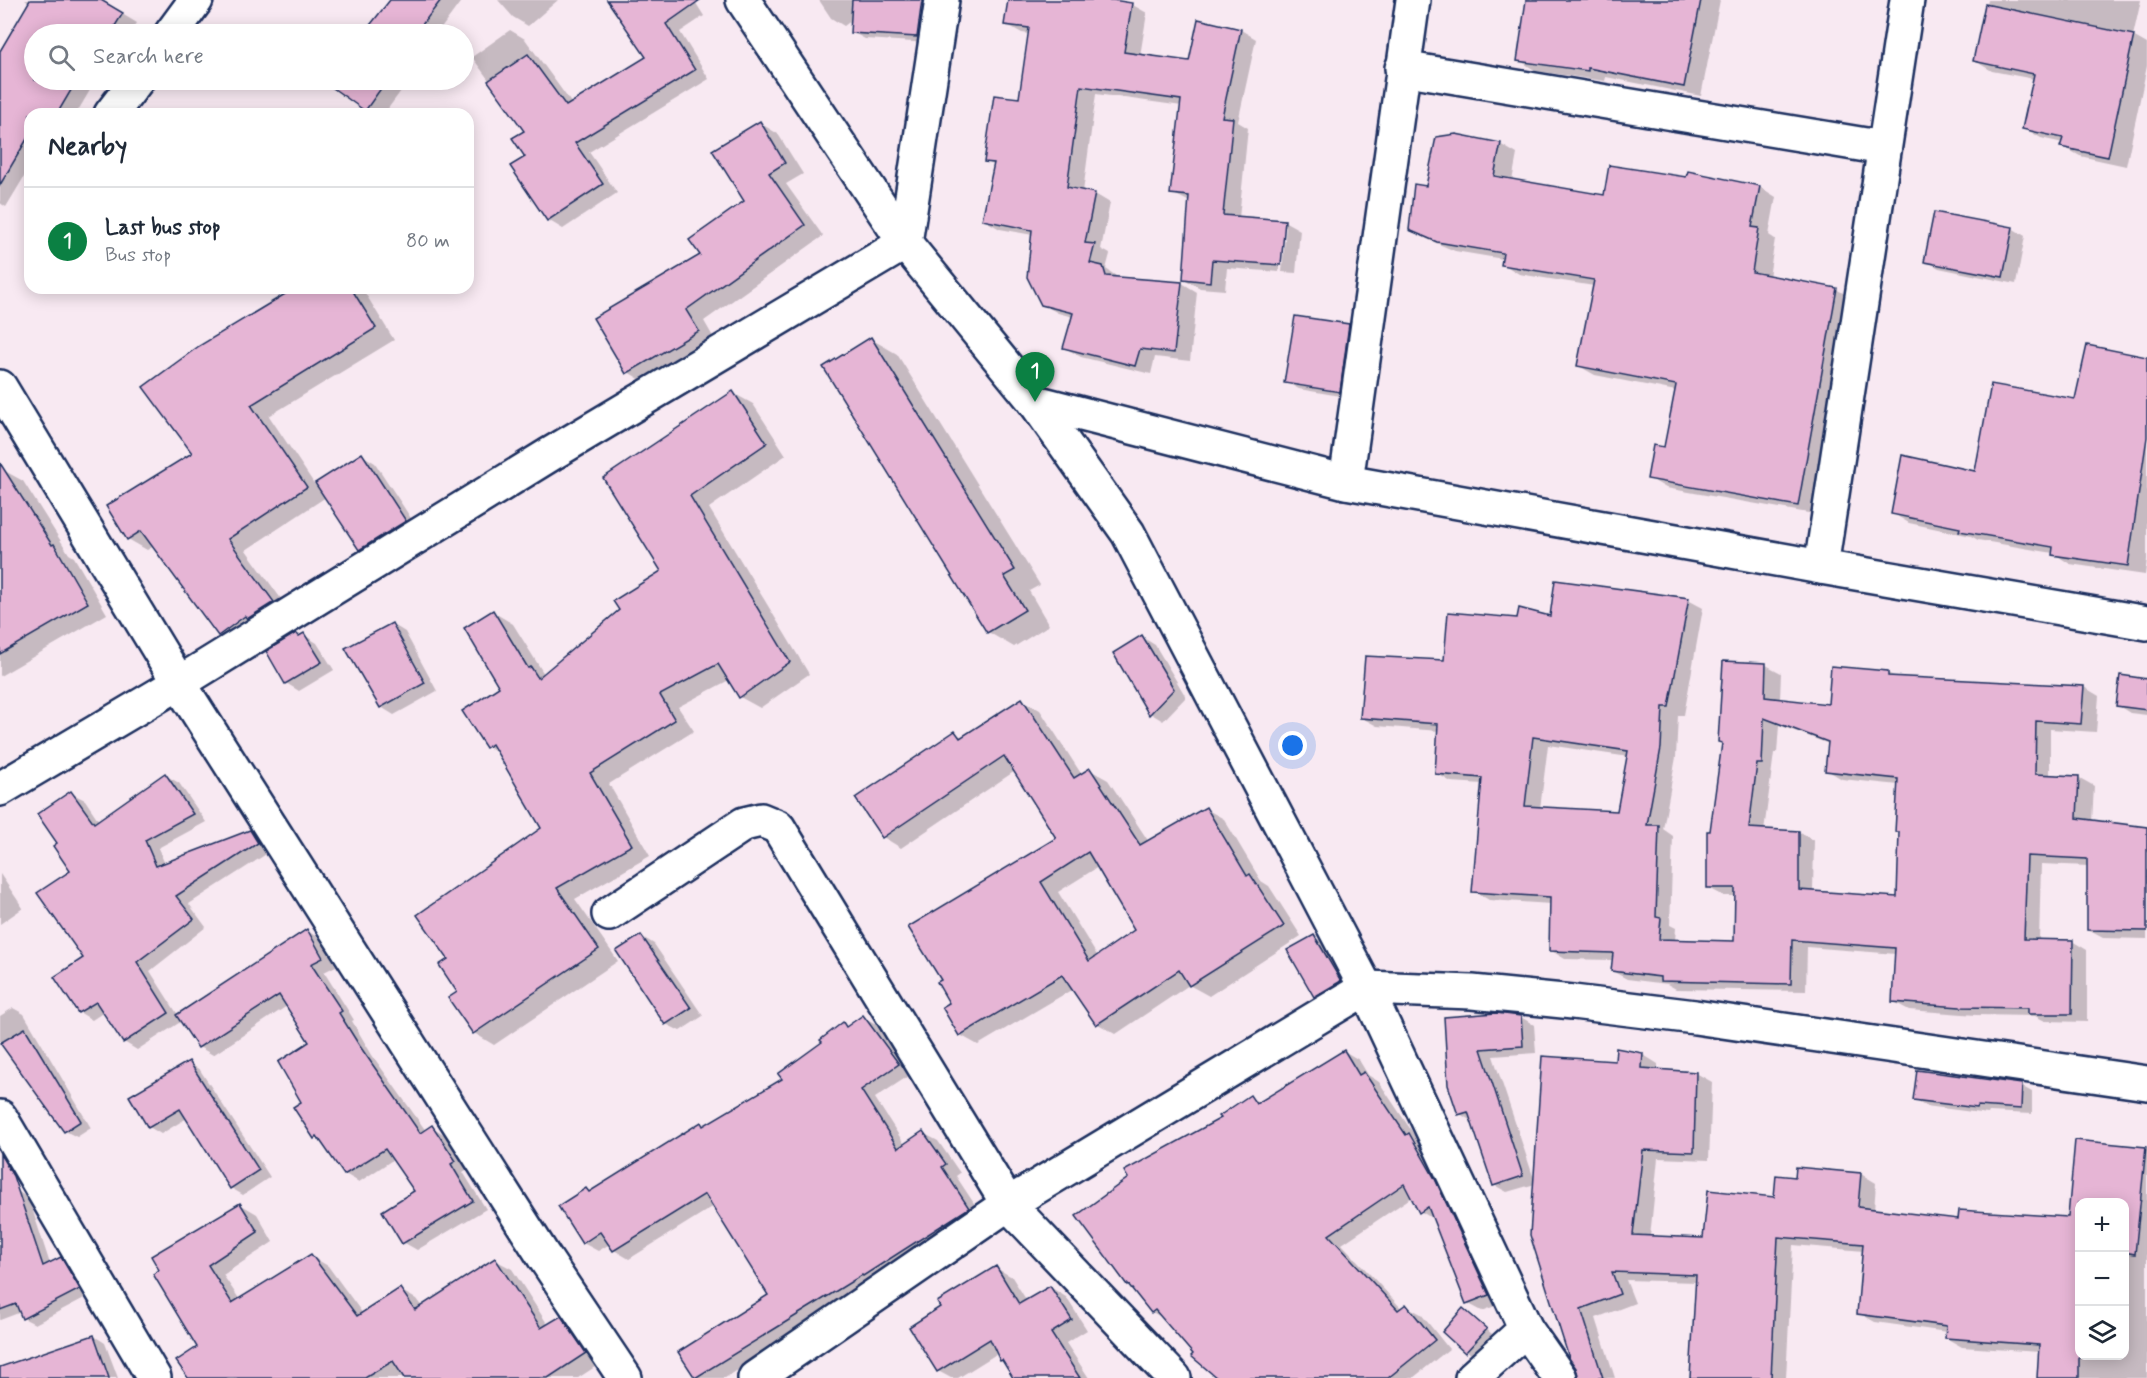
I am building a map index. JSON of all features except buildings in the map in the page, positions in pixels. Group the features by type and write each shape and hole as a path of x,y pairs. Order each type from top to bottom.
{"street":[{"path":"178,24 196,0"},
{"path":"743,0 904,243 1035,402 1128,533 1366,988 1526,1329 1560,1378"},
{"path":"904,243 942,0"},
{"path":"1346,482 1413,0"},
{"path":"1821,567 1907,0"},
{"path":"1402,68 1884,148"},
{"path":"116,108 129,90"},
{"path":"0,789 179,683 549,455 904,243"},
{"path":"0,387 179,683 537,1247 625,1378"},
{"path":"1035,402 1346,482 2147,623"},
{"path":"609,914 744,824 761,820 778,827 1008,1204 1174,1378"},
{"path":"755,1378 1008,1204 1366,988 1472,992 1606,1006 2147,1083"},
{"path":"0,1116 154,1378"},
{"path":"1472,1378 1526,1329"}],"place":[{"name":"Last bus stop","path":"1035,402"}]}
